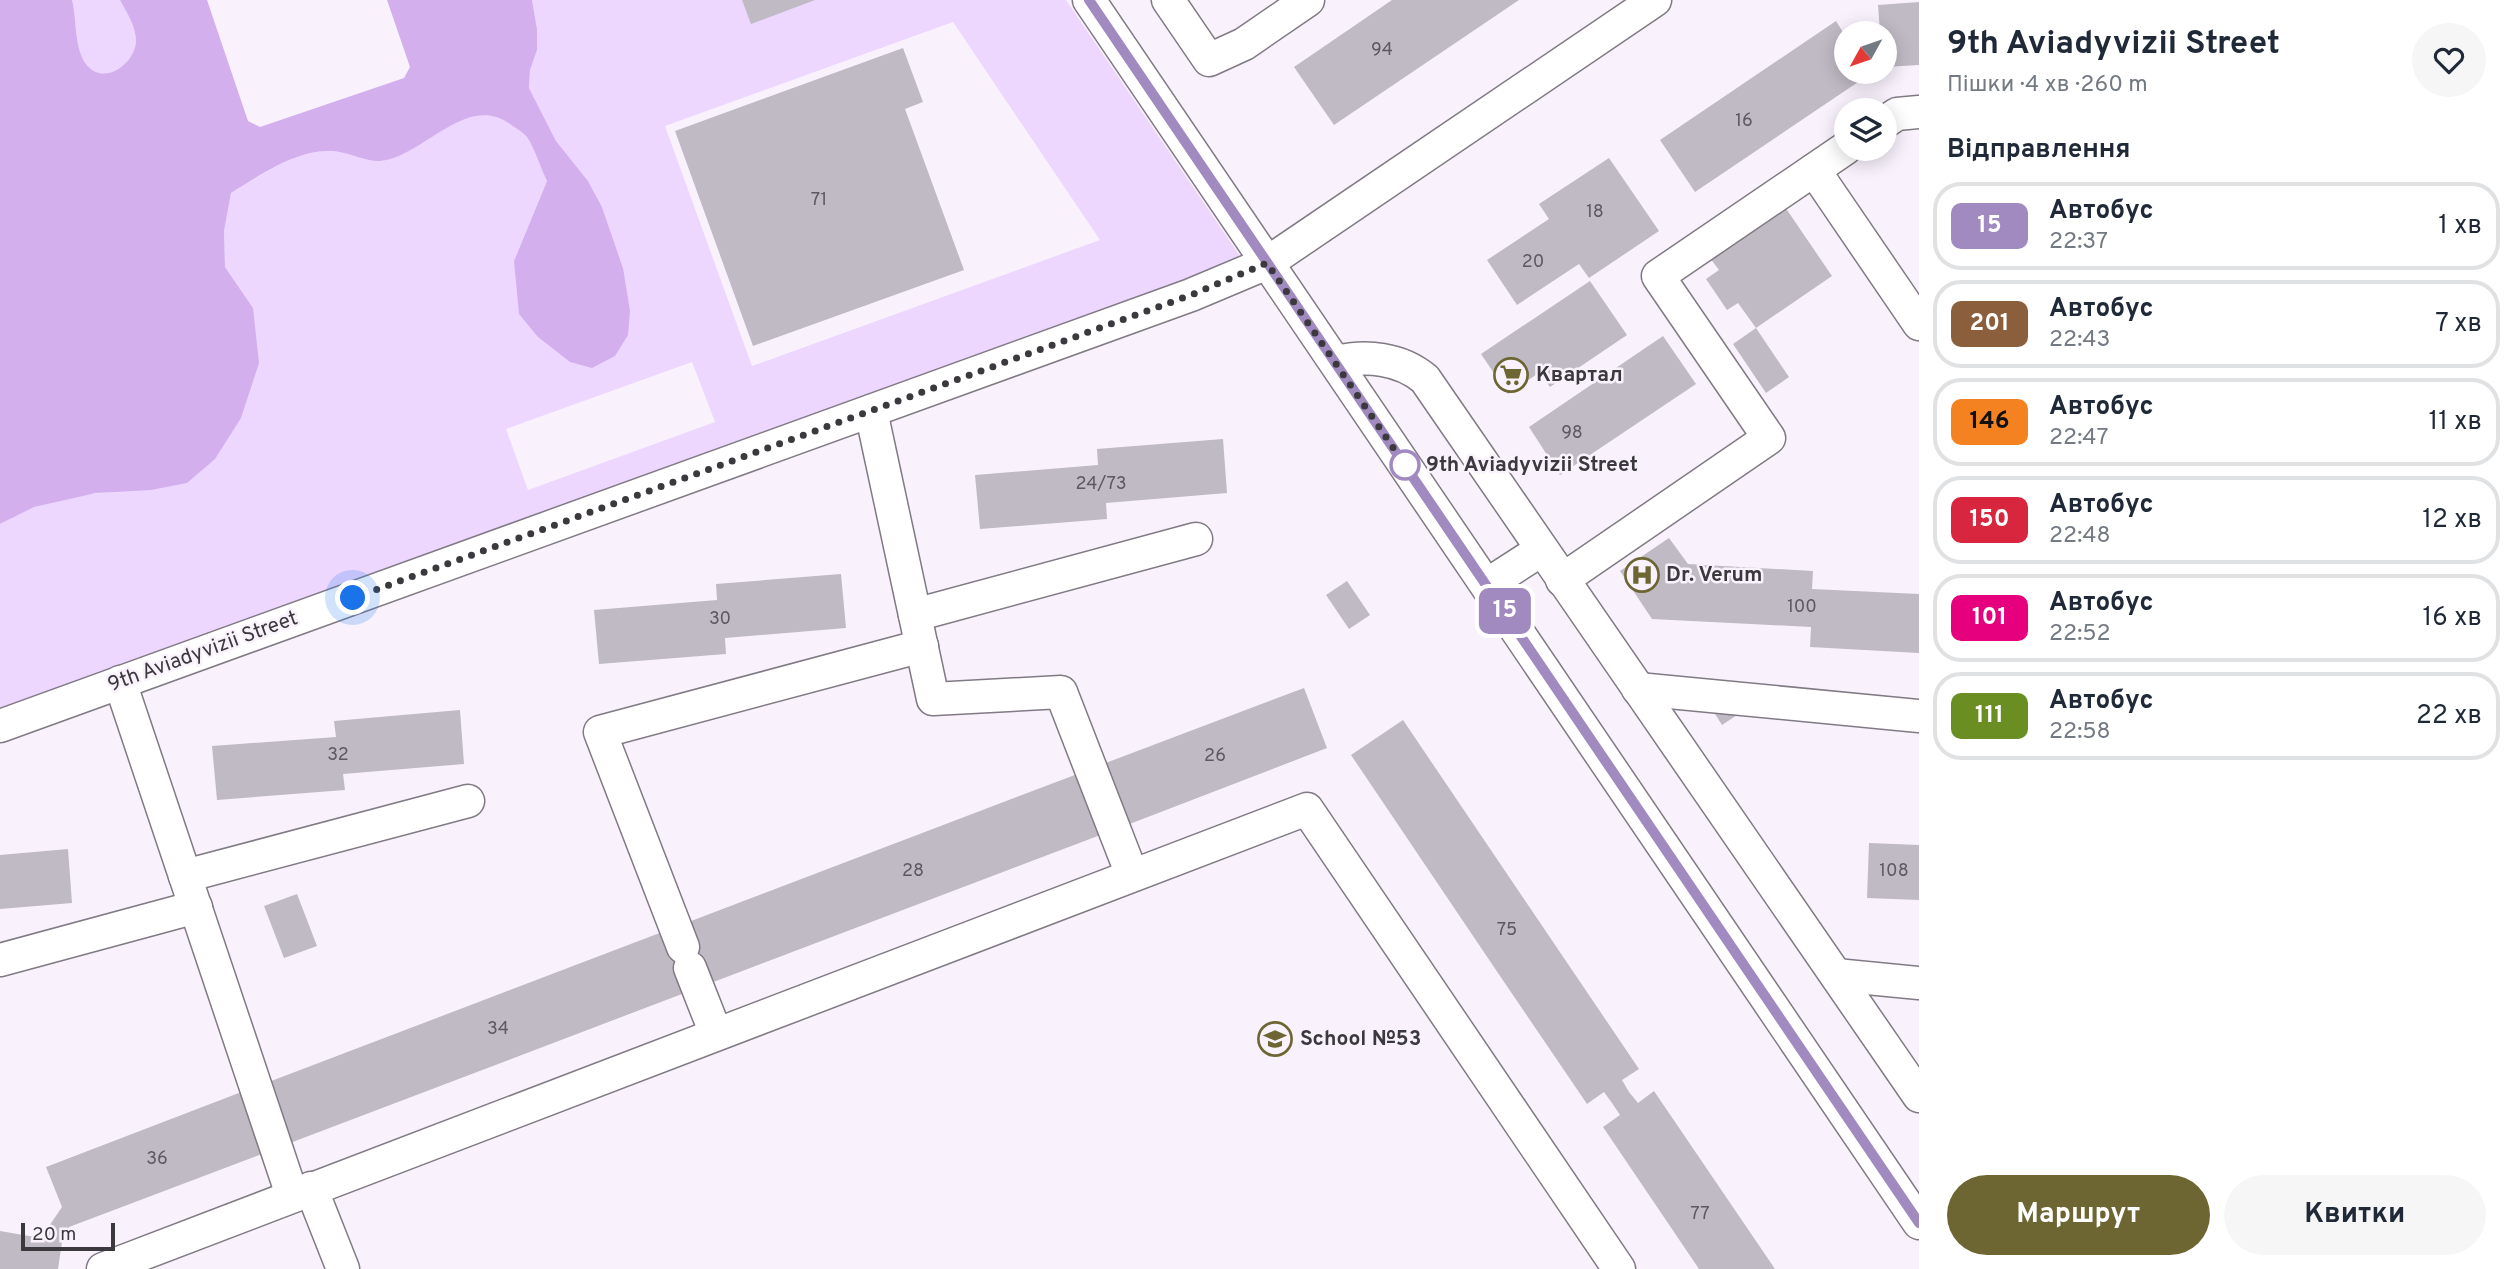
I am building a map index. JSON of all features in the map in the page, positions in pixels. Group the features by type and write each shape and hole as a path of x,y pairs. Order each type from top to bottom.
{"street":[{"path":"1089,0 1919,1223"},
{"path":"1168,0 1209,60 1244,44 1308,0"},
{"name":"9th Aviadyvizii Street","path":"0,726 1191,295 1267,263 1654,0"},
{"path":"1897,114 1919,112"},
{"path":"1562,580 1769,438 1658,276 1834,156"},
{"path":"1814,170 1919,324"},
{"path":"1336,362 1358,357 1390,362 1415,371 1425,379 1919,1096"},
{"path":"871,411 933,699 1061,692 1132,875"},
{"path":"915,615 1196,539"},
{"path":"1487,585 1541,550"},
{"path":"716,1034 600,732 922,646"},
{"path":"120,682 196,908 302,1191 342,1269"},
{"path":"1638,690 1919,716"},
{"path":"185,876 468,801"},
{"path":"103,1269 1307,808 1619,1269"},
{"path":"0,960 196,908"},
{"path":"1836,975 1919,984"}],"shaded area":[{"path":"0,0 72,0 82,57 93,71 109,73 117,70 130,58 136,41 131,20 120,0 207,0 248,121 260,127 404,78 410,67 387,0 532,0 537,50 530,70 529,88 556,141 588,181 602,207 623,268 630,311 628,335 615,356 592,368 570,362 538,337 519,314 514,261 547,181 527,137 510,124 494,116 477,116 445,129 396,157 380,161 333,151 306,154 279,165 231,193 224,231 225,267 253,308 259,363 241,418 215,459 187,483 151,490 96,493 34,507 0,524"},
{"path":"72,0 120,0 133,25 136,41 130,58 117,70 101,73 93,71 86,64 78,42"},
{"path":"532,0 1066,0 1242,259 0,709 0,524 34,507 71,497 187,483 253,308 225,267 224,231 231,193 280,164 306,154 333,151 385,160 416,147 463,120 478,115 494,116 527,137 547,181 514,261 623,268 602,207 588,181 556,141 529,88 530,70 537,49","holes":["953,22 1100,240 752,366 665,126","692,362 715,422 528,490 506,429"]}],"building":[{"path":"742,0 815,0 751,24"},
{"path":"1392,0 1519,0 1334,125 1294,67"},
{"path":"1919,2 1919,65 1897,66 1897,21 1879,21 1878,5"},
{"path":"1834,22 1834,84 1855,84 1695,192 1660,140"},
{"path":"903,48 923,102 905,109 964,270 753,346 675,131"},
{"path":"1609,158 1659,231 1589,278 1579,264 1517,305 1487,260 1549,219 1539,204"},
{"path":"1785,207 1832,276 1756,328 1738,303 1727,310 1706,279 1719,270 1710,258"},
{"path":"1590,281 1627,335 1550,387 1540,372 1508,394 1481,354"},
{"path":"1756,328 1789,377 1766,393 1733,344"},
{"path":"1663,336 1696,384 1560,475 1529,427"},
{"path":"1223,439 1227,493 1106,503 1107,519 980,529 975,475 1098,465 1097,449"},
{"path":"1669,538 1688,564 1813,571 1812,589 1919,594 1919,653 1810,647 1811,627 1652,619 1620,571"},
{"path":"841,574 846,628 725,638 726,654 599,664 594,610 717,600 716,584"},
{"path":"1347,581 1370,615 1349,629 1326,595"},
{"path":"1304,688 1327,748 1127,825 1103,764"},
{"path":"1730,704 1737,715 1722,725 1715,714"},
{"path":"460,710 464,764 343,774 345,790 217,800 212,746 336,737 334,721"},
{"path":"1403,720 1639,1069 1622,1080 1629,1092 1638,1103 1654,1091 1775,1269 1699,1269 1603,1127 1620,1115 1612,1103 1604,1092 1587,1104 1498,973 1351,755"},
{"path":"1080,773 1103,834 290,1143 266,1083"},
{"path":"1869,843 1919,845 1919,900 1867,898"},
{"path":"68,849 72,903 0,909 0,855"},
{"path":"297,894 317,946 284,958 264,906"},
{"path":"244,1091 267,1152 69,1227 62,1242 58,1269 0,1269 0,1231 41,1238 62,1207 46,1167"}],"bus line":[{"name":"15","path":"1089,0 1919,1223"}],"place":[{"name":"Квартал","path":"1511,375"},
{"name":"9th Aviadyvizii Street","path":"1405,465"},
{"name":"Dr. Verum","path":"1642,575"},
{"name":"School №53","path":"1275,1039"}],"route":[{"path":"353,598 1191,295 1267,263 1405,465"}]}
